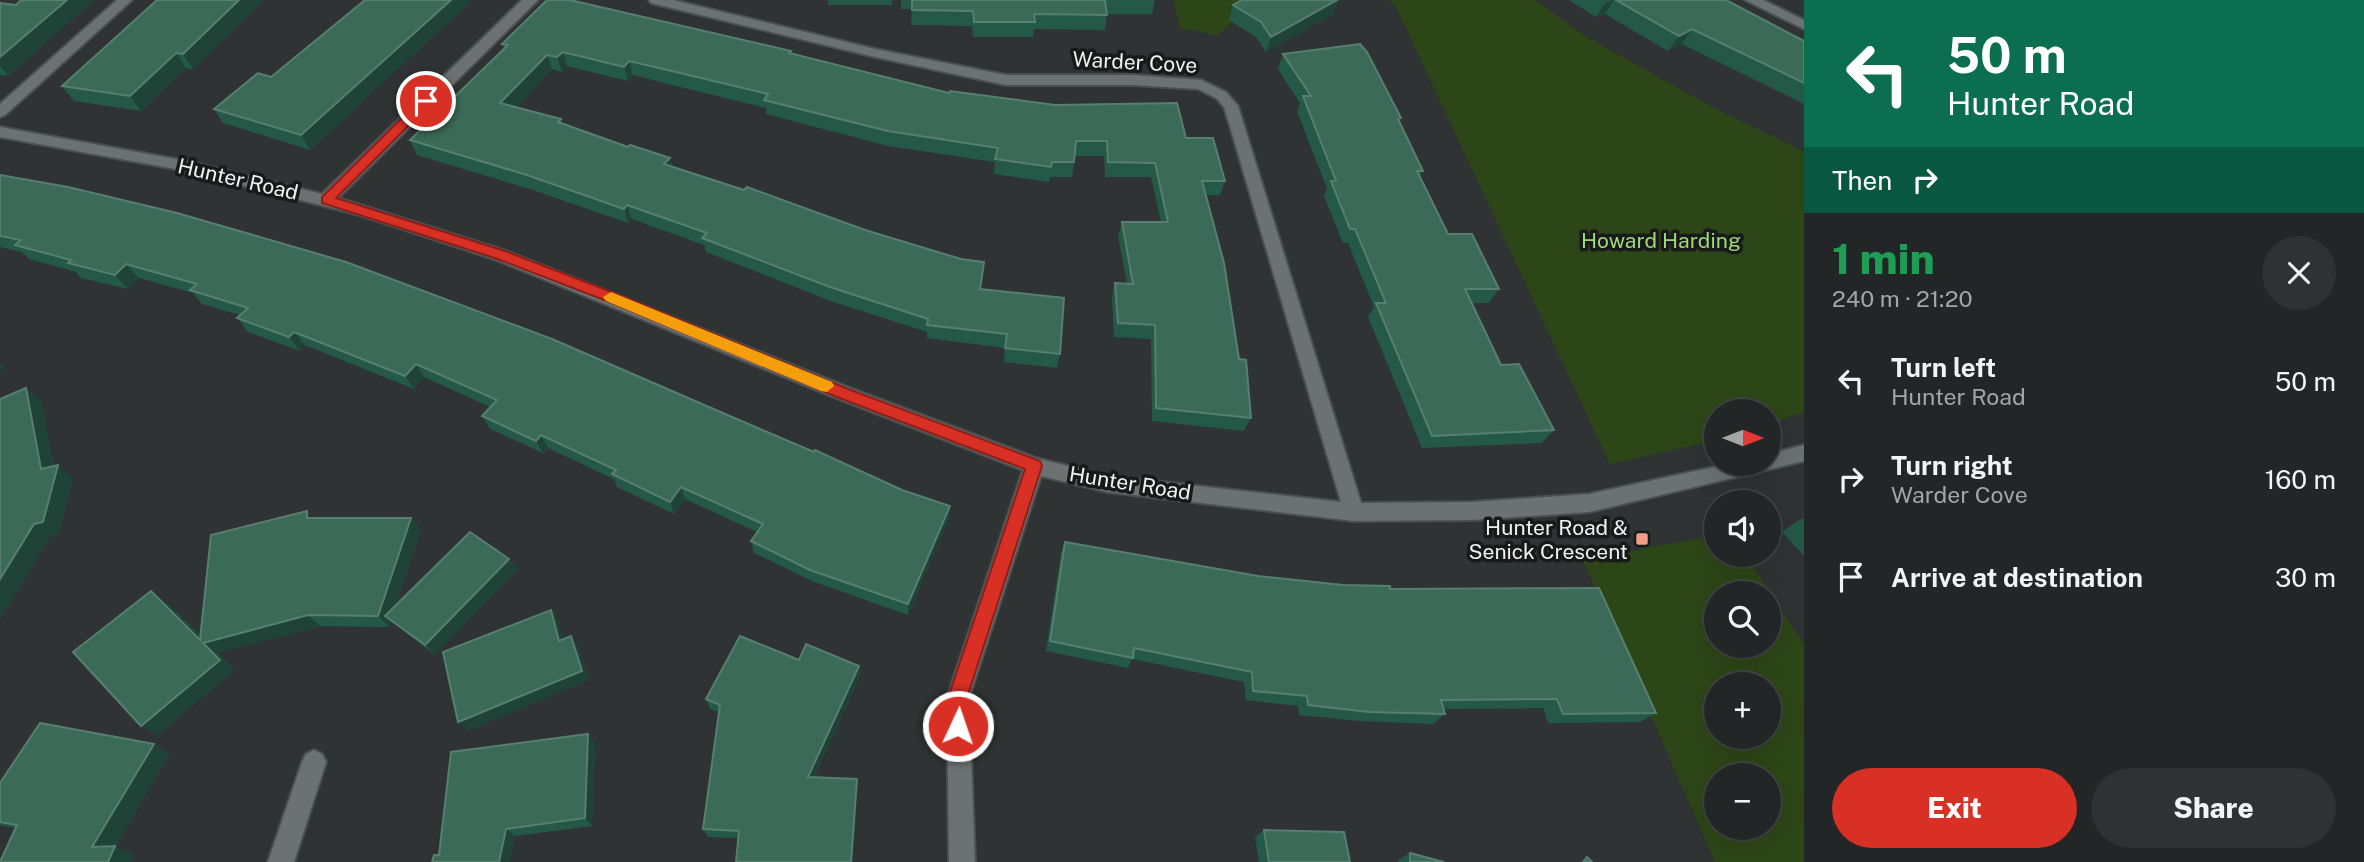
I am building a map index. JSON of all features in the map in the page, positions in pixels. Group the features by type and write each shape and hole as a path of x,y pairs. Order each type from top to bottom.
{"street":[{"path":"0,112 125,0"},
{"path":"326,200 509,18 531,0"},
{"name":"Warder Cove","path":"656,0 875,53 1006,80 1169,82 1201,85 1220,95 1231,106 1237,123 1354,512"},
{"path":"1752,0 1804,25"},
{"name":"Hunter Road","path":"0,132 181,165 326,200 500,255 630,305 843,393 1034,466 1108,484 1354,512 1472,511 1589,503 1710,476"},
{"path":"1782,459 1804,453"},
{"path":"962,862 958,698 1034,466"},
{"path":"281,862 314,762"}],"green space":[{"path":"1173,0 1255,0 1217,36 1181,29"},
{"name":"Howard Harding","path":"1387,0 1535,0 1585,36 1721,112 1804,151 1804,412 1782,420 1782,399 1704,399 1704,443 1610,464 1394,4"},
{"path":"1704,537 1704,567 1754,567 1763,581 1704,581 1704,658 1781,658 1781,609 1804,645 1804,862 1715,862 1705,840 1781,840 1781,763 1704,763 1704,837 1583,560"}],"building":[{"path":"21,0 67,0 0,57 0,3 16,5"},
{"path":"157,0 239,0 183,54 176,53 130,96 62,86"},
{"path":"365,0 451,0 301,135 214,109 258,73 271,77"},
{"path":"547,0 570,0 791,51 789,53 949,93 1055,105 1177,103 1186,138 1213,138 1225,181 1202,181 1224,263 1239,359 1246,360 1251,418 1156,408 1155,325 1118,323 1115,283 1133,284 1122,222 1168,222 1155,163 1108,162 1107,141 1076,141 1074,162 1052,162 1051,167 995,159 998,148 888,131 764,100 768,94 629,61 624,67 563,52 557,57 547,55 500,103 561,119 558,122 628,147 630,145 670,158 664,164 744,190 747,187 865,230 961,259 984,262 980,289 1064,298 1060,354 1005,348 1007,334 927,325 928,319 830,287 702,238 707,233 627,205 624,209 527,175 410,140 508,45 502,44"},
{"path":"912,0 1105,0 1107,15 1034,14 1035,22 974,22 973,11 912,10"},
{"path":"1242,0 1337,0 1271,37 1261,22 1233,5"},
{"path":"1616,0 1726,0 1804,41 1804,83 1692,29 1679,36"},
{"path":"1360,44 1367,52 1401,118 1398,119 1423,171 1417,171 1448,234 1472,234 1499,289 1465,289 1501,365 1519,364 1554,430 1432,436 1376,303 1386,303 1355,229 1350,229 1331,181 1336,181 1303,96 1311,96 1283,54"},
{"path":"0,175 68,187 177,213 346,262 552,339 814,452 815,450 902,490 950,506 908,604 810,570 751,541 763,524 681,487 670,502 612,474 616,470 541,435 536,441 482,416 497,400 416,364 405,376 294,332 289,337 237,318 248,308 190,290 197,284 126,264 115,275 15,245 21,240 0,236"},
{"path":"26,388 41,469 58,465 43,522 34,524 0,579 0,399"},
{"path":"307,511 307,518 411,518 378,616 308,615 203,643 220,660 141,726 73,652 151,591 200,640 211,535"},
{"path":"470,532 509,559 425,645 385,616"},
{"path":"1065,542 1258,576 1343,585 1390,586 1390,589 1599,588 1656,713 1563,714 1557,699 1441,700 1445,714 1369,712 1308,705 1307,696 1253,691 1252,672 1134,648 1133,658 1050,641"},
{"path":"551,610 559,641 571,636 582,671 458,722 443,652"},
{"path":"740,636 799,660 806,644 859,666 808,777 857,779 851,862 736,862 739,831 703,829 720,705 706,699"},
{"path":"40,723 154,744 92,847 115,846 108,862 0,862 17,825 0,822 0,783"},
{"path":"588,734 585,818 506,829 499,862 432,862 434,855 439,855 451,752"},
{"path":"1264,830 1344,832 1350,862 1269,862"},
{"path":"1410,853 1444,862 1410,862"}],"slow traffic":[{"path":"611,297 827,386"}],"place":[{"name":"Hunter Road & Senick Crescent","path":"1642,539"}],"route":[{"path":"426,101 326,200 500,255 843,393 1034,466 958,698 958,726"}]}
